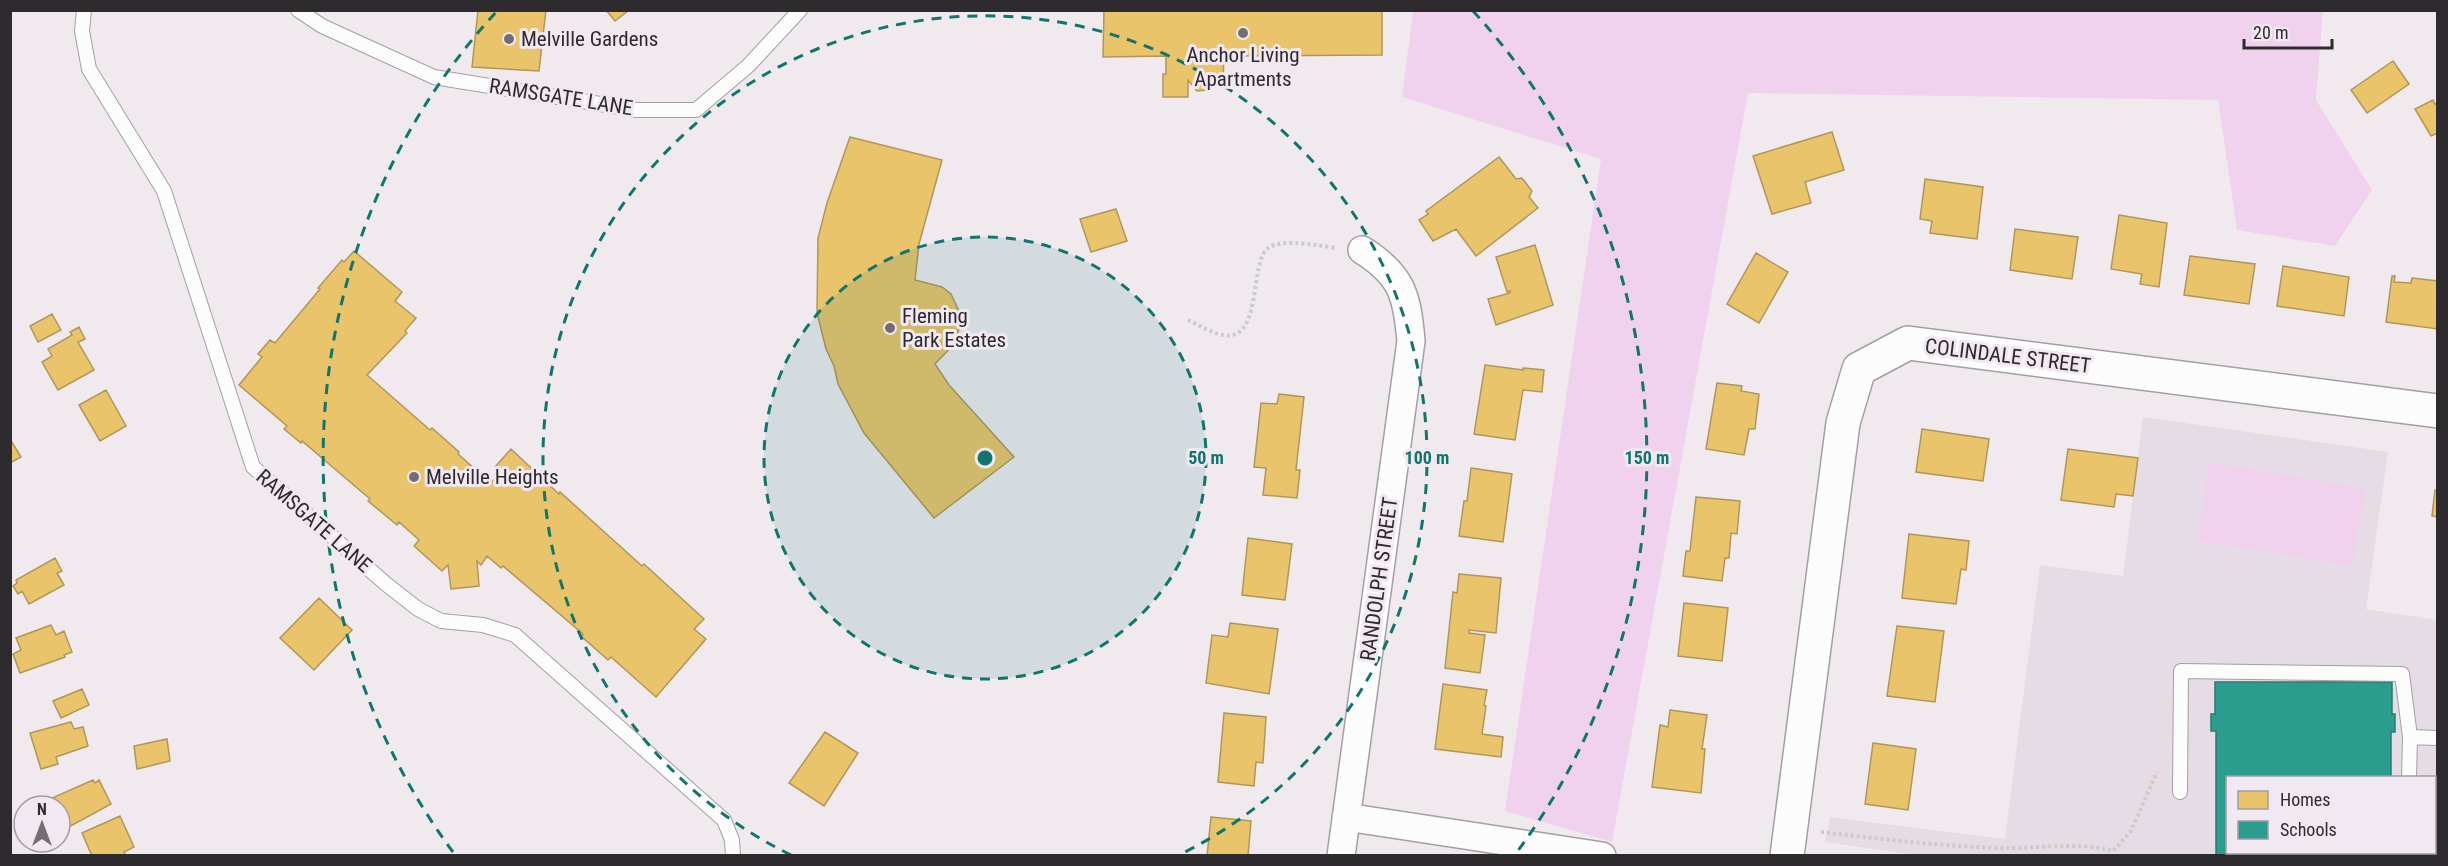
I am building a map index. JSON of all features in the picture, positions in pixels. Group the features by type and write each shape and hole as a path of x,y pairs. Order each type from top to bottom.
{"street":[{"name":"RANDOLPH STREET","path":"1341,855 1411,341 1405,300 1397,280 1383,263 1362,250"},
{"name":"COLINDALE STREET","path":"1788,842 1843,423 1859,369 1908,343 2438,411"},
{"path":"1346,817 1602,855"}],"lane":[{"name":"RAMSGATE LANE","path":"84,10 82,31 89,69 164,191 253,466 386,584 418,609 441,621 483,625 515,635 724,820 732,840 734,855"},
{"name":"RAMSGATE LANE","path":"298,10 322,26 434,77 637,110 696,110 748,66 800,10"},
{"path":"2180,792 2181,671 2402,674 2410,737 2409,776"},
{"path":"2410,737 2438,738"}],"path":[{"path":"1188,320 1222,335 1232,336 1243,328 1253,304 1262,255 1268,247 1285,243 1362,250"},
{"path":"1788,842 1881,839 1997,848 2033,848 2049,845 2098,847 2113,851 2131,831 2159,767"}],"shaded area":[{"path":"1413,11 2323,11 2316,100 2372,190 2335,246 2237,230 2218,100 1748,93 1612,842 1505,811 1601,159 1402,97"},
{"path":"2143,417 2388,452 2366,609 2437,620 2437,855 1921,856 1825,842 1830,817 2005,839 2040,565 2123,576"},
{"path":"2210,462 2366,488 2352,566 2197,540"}],"building: Homes":[{"name":"Melville Gardens","path":"478,10 546,10 539,71 472,67"},
{"path":"606,10 627,10 628,11 615,21"},
{"name":"Anchor Living Apartments","path":"1104,10 1382,10 1382,55 1224,56 1223,82 1214,82 1207,90 1197,91 1188,80 1188,97 1163,97 1166,56 1103,57"},
{"path":"2393,61 2409,84 2367,113 2351,90"},
{"path":"2433,100 2435,104 2438,103 2438,133 2431,136 2415,109"},
{"path":"1832,132 1844,170 1805,182 1811,203 1772,214 1753,156"},
{"name":"Fleming Park Estates","path":"850,137 942,160 919,244 915,280 942,287 951,294 960,313 960,326 954,344 935,364 949,385 1014,457 934,518 864,433 838,384 817,313 818,238 827,203"},
{"name":"Fleming Park Estates","path":"850,137 942,160 919,244 915,280 942,287 951,294 960,313 960,326 954,344 935,364 949,385 1014,457 934,518 864,433 838,384 817,313 818,238 827,203"},
{"path":"1499,157 1516,179 1522,178 1532,191 1529,197 1538,208 1476,256 1456,229 1433,241 1419,220 1428,214 1426,211"},
{"path":"1925,179 1983,187 1977,239 1930,233 1932,221 1920,219"},
{"path":"1116,209 1127,241 1091,252 1080,219"},
{"path":"2119,215 2167,223 2159,287 2140,284 2142,274 2111,269"},
{"path":"2015,229 2078,237 2072,279 2010,270"},
{"path":"1535,245 1553,305 1496,325 1488,299 1510,293 1510,291 1507,292 1496,257"},
{"name":"Melville Heights","path":"354,251 402,292 395,301 416,318 405,331 407,333 367,375 430,430 432,428 491,483 500,472 495,467 511,449 559,494 560,492 642,566 644,564 704,619 694,629 706,639 656,697 611,657 608,660 582,637 583,634 503,566 501,568 487,556 481,565 477,561 479,586 451,589 448,565 442,571 414,546 419,540 399,522 397,525 302,441 301,443 284,429 287,426 239,385 262,357 258,354 270,340 275,343 342,260 344,262"},
{"path":"1756,253 1788,272 1759,323 1727,304"},
{"path":"2190,256 2255,264 2249,304 2184,295"},
{"path":"2283,266 2349,277 2344,316 2277,306"},
{"path":"2392,276 2395,276 2394,282 2411,283 2412,278 2438,281 2438,329 2386,322"},
{"path":"52,314 61,330 38,342 30,326"},
{"path":"79,327 85,339 78,342 94,370 58,390 42,362 52,356 48,349 72,335 70,332"},
{"path":"1485,365 1544,370 1542,392 1523,390 1515,440 1474,434"},
{"path":"1717,383 1742,386 1741,391 1759,394 1755,429 1749,429 1744,455 1706,449"},
{"path":"106,390 126,426 100,441 79,405"},
{"path":"1279,394 1304,397 1296,470 1300,470 1297,498 1263,495 1266,468 1254,467 1261,403 1277,404"},
{"path":"1922,429 1989,439 1983,481 1916,472"},
{"path":"10,439 21,457 10,463"},
{"path":"2068,449 2138,458 2133,496 2116,494 2114,507 2061,500"},
{"path":"1471,468 1512,474 1503,542 1459,536"},
{"path":"2435,490 2438,490 2438,517 2432,516"},
{"path":"1696,497 1740,501 1737,534 1731,533 1729,558 1725,558 1722,581 1683,576 1686,551 1690,551"},
{"path":"1909,534 1969,541 1966,570 1961,569 1956,604 1902,598"},
{"path":"1248,538 1292,544 1285,600 1242,595"},
{"path":"55,558 62,571 57,573 64,585 29,604 22,591 18,594 13,586 17,583 16,580"},
{"path":"1459,574 1501,578 1496,633 1469,630 1469,633 1485,635 1480,673 1445,668 1453,592 1457,593"},
{"path":"319,598 352,630 314,670 280,638"},
{"path":"1684,603 1728,608 1722,661 1678,656"},
{"path":"1230,623 1278,629 1269,694 1206,683 1212,635 1228,637"},
{"path":"51,625 56,635 64,631 72,652 64,655 65,657 20,673 13,654 21,650 16,638"},
{"path":"1897,626 1944,631 1935,702 1887,696"},
{"path":"1443,684 1487,690 1482,734 1503,737 1501,757 1435,749"},
{"path":"82,689 89,705 61,718 53,701"},
{"path":"1670,710 1707,715 1702,749 1705,749 1701,793 1652,787 1660,725 1668,727"},
{"path":"1224,713 1266,717 1263,763 1256,762 1254,786 1218,782"},
{"path":"71,722 74,729 83,727 88,746 56,757 58,764 41,769 30,733"},
{"path":"825,732 858,753 824,806 789,783"},
{"path":"167,739 170,761 137,769 134,746"},
{"path":"1873,743 1916,749 1908,810 1865,804"},
{"path":"93,780 95,783 99,780 111,804 72,825 72,794 61,794"},
{"path":"120,816 134,847 124,852 126,856 92,856 82,833"},
{"path":"1211,817 1251,821 1248,856 1207,856"}],"building: Schools":[{"path":"2215,682 2392,682 2392,714 2395,714 2395,732 2391,732 2391,776 2226,776 2226,854 2395,854 2395,856 2211,856 2216,855 2216,731 2211,731 2211,714 2215,714"}],"place":[{"name":"Anchor Living Apartments","path":"1243,33"},
{"name":"Melville Gardens","path":"509,39"},
{"name":"Fleming Park Estates","path":"890,328"},
{"name":"Melville Heights","path":"414,477"}]}
